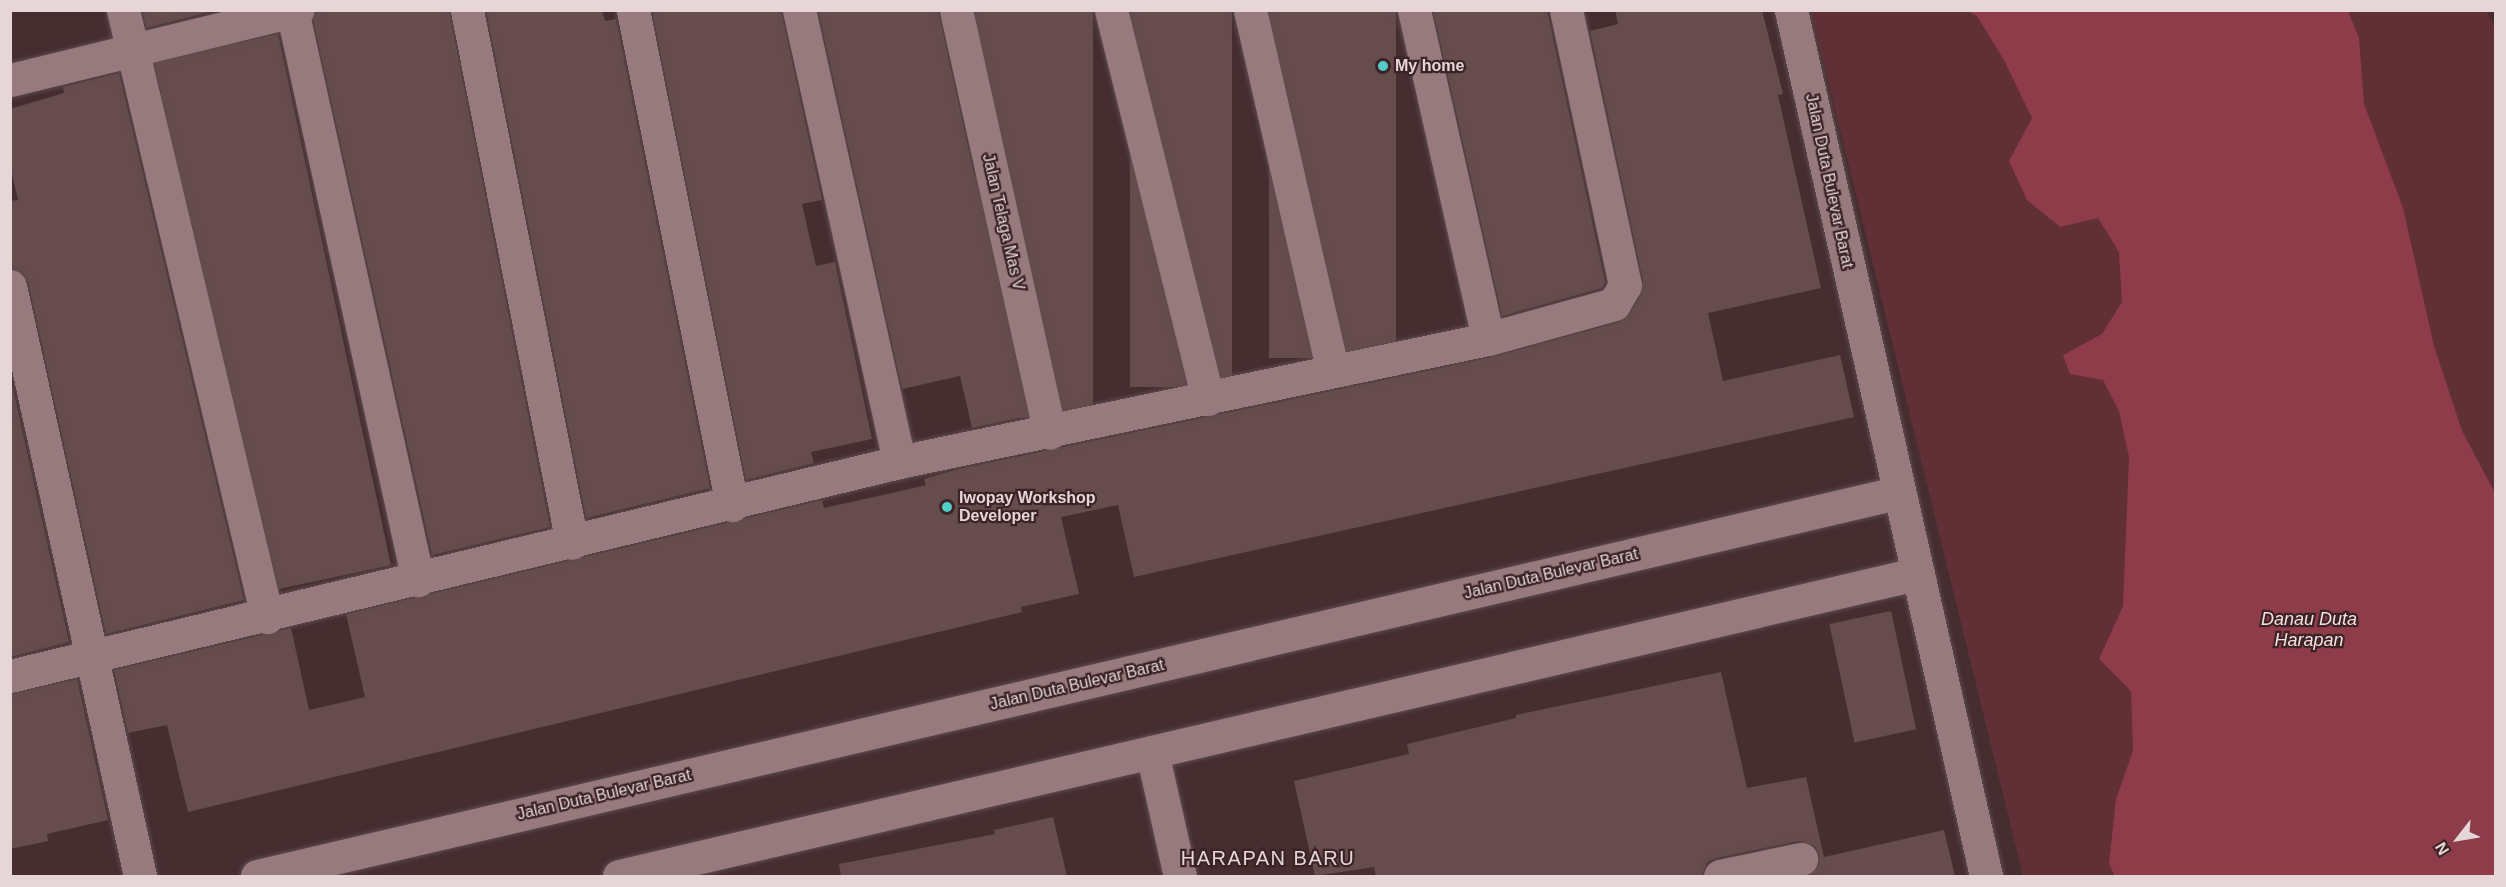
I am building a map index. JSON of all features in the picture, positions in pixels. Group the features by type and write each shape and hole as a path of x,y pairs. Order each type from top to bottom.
{"street":[{"path":"123,10 267,617"},
{"path":"467,10 572,543"},
{"path":"633,10 732,505"},
{"path":"799,10 899,462"},
{"name":"Jalan Telaga Mas V","path":"956,10 1050,433"},
{"path":"1111,10 1208,399"},
{"path":"1250,10 1333,371"},
{"path":"1414,10 1488,339"},
{"path":"10,676 267,617 732,505 899,462 1050,433 1488,339 1614,304 1625,285 1566,10"},
{"name":"Jalan Duta Bulevar Barat","path":"1791,10 1916,574 1986,876"},
{"path":"10,80 294,11 418,580"},
{"path":"10,286 94,657 140,876"},
{"name":"Jalan Duta Bulevar Barat","path":"257,876 1898,493"},
{"path":"619,876 1916,574"},
{"path":"1152,752 1180,876"},
{"path":"1727,876 1801,859"}],"shaded area":[{"name":"Danau Duta Harapan","path":"1811,11 2486,11 2496,29 2495,876 2023,876"}],"water":[{"name":"Danau Duta Harapan","path":"1968,11 2348,11 2359,38 2364,104 2403,208 2434,346 2462,431 2495,493 2495,876 2115,876 2109,864 2116,799 2133,751 2131,691 2099,659 2123,606 2129,457 2119,411 2103,380 2070,374 2063,355 2102,334 2122,302 2119,252 2098,218 2060,227 2027,200 2009,161 2032,118 2005,62 1977,16"}],"building":[{"path":"142,10 217,10 146,28"},
{"path":"316,10 449,10 550,527 432,555 313,20"},
{"path":"486,10 602,10 605,21 616,19 710,488 586,518"},
{"path":"781,10 822,200 802,204 816,266 835,262 872,439 811,452 814,463 746,480 652,11"},
{"path":"818,10 938,10 1027,416 972,428 960,376 902,389"},
{"path":"975,10 1093,10 1093,418 975,418"},
{"path":"1130,10 1232,10 1232,387 1130,387"},
{"path":"1269,10 1396,10 1396,358 1269,358"},
{"path":"1433,10 1547,10 1605,282 1602,288 1502,316"},
{"path":"1615,10 1762,10 1783,94 1778,95 1821,288 1708,313 1723,381 1840,355 1854,417 1134,577 1118,505 1061,517 1079,594 1021,607 1022,612 188,812 167,725 128,733 114,670 291,628 309,710 365,697 346,614 822,500 824,508 926,485 924,479 959,469 1492,357 1619,322 1630,313 1641,294 1643,281 1590,31 1618,24"},
{"path":"278,34 391,565 267,592 154,60"},
{"path":"119,73 244,600 106,634 28,282 23,273 10,268 10,201 18,200 10,165 10,109 64,93 63,87"},
{"path":"10,375 69,642 10,657"},
{"path":"1891,611 1916,729 1855,742 1829,624"},
{"path":"1721,672 1747,788 1806,777 1824,857 1944,830 1955,876 1807,876 1819,865 1819,855 1815,846 1798,841 1716,858 1707,862 1702,876 1376,876 1374,867 1315,876 1294,781 1409,754 1407,744 1516,718 1516,715"},
{"path":"77,679 108,820 47,834 48,841 10,849 10,694"},
{"path":"1053,817 1067,876 841,876 839,864 995,834 994,830"}],"place":[{"name":"My home","path":"1383,66"},
{"name":"Iwopay Workshop Developer","path":"947,507"}],"district":[{"name":"HARAPAN BARU","path":"1268,858"}]}
